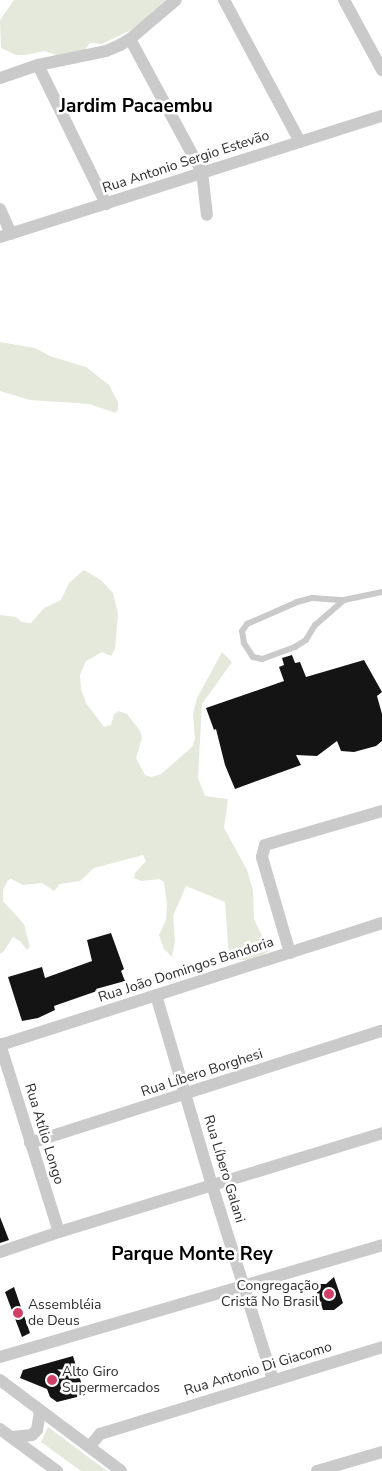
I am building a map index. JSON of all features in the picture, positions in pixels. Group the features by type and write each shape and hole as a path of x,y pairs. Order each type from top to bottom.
{"street":[{"path":"0,78 38,65 106,51 130,39 176,0"},
{"path":"224,0 300,142"},
{"path":"344,0 382,70"},
{"path":"130,39 202,172 207,215"},
{"path":"38,65 106,204"},
{"name":"Rua Antonio Sergio Estevão","path":"6,235 382,116"},
{"path":"0,209 6,235"},
{"path":"290,953 262,857 265,845 382,811"},
{"name":"Rua João Domingos Bandoria","path":"0,1044 382,924"},
{"name":"Rua Líbero Galani","path":"156,995 212,1185 273,1380"},
{"name":"Rua Líbero Borghesi","path":"30,1143 382,1031"},
{"name":"Rua Atílio Longo","path":"0,1044 59,1232"},
{"path":"0,1252 59,1232 382,1133"},
{"path":"0,1361 0,1356 382,1245"},
{"name":"Rua Antonio Di Giacomo","path":"90,1446 100,1434 382,1347"},
{"path":"0,1380 122,1471"},
{"path":"12,1437 32,1435 37,1430 40,1411"},
{"path":"0,1429 57,1471"},
{"path":"317,1471 382,1452"}],"lane":[{"path":"344,600 315,626 306,640 295,648 262,659 253,657 244,643 242,631 248,624 297,602 312,598 344,600 382,592"}],"shaded area":[{"path":"14,0 170,0 133,29 102,44 90,43 82,53 59,56 44,51 16,55 1,48 0,20"},
{"path":"0,342 35,348 50,356 86,367 109,385 118,402 118,410 115,413 90,404 30,400 0,391"},
{"path":"84,570 101,580 113,593 118,614 115,649 111,656 102,652 86,661 80,675 81,689 86,703 104,727 111,725 114,714 119,711 127,714 140,731 142,738 136,758 145,775 151,777 161,774 192,747 195,739 193,714 197,698 222,652 232,662 202,704 198,778 205,796 228,799 224,828 247,870 253,890 254,919 269,951 254,960 237,960 229,957 225,902 186,886 173,916 175,941 172,957 164,949 159,935 166,920 167,904 164,882 159,879 141,881 134,878 135,873 146,861 143,855 94,868 80,881 60,884 54,891 42,883 23,885 11,879 8,880 3,890 3,901 24,924 30,947 27,950 20,941 13,937 0,954 0,615 16,617 22,622 31,623 44,608 61,600 69,583"},
{"path":"48,1427 107,1471 81,1471 41,1442"}],"building":[{"path":"292,655 295,663 300,662 306,677 364,660 382,692 377,696 382,714 382,741 376,746 354,752 341,751 337,741 317,756 296,755 301,765 235,789 225,765 216,729 214,730 206,708 284,681 279,667 284,665 282,658"},
{"path":"111,933 124,969 121,971 125,981 96,989 97,991 54,1006 55,1010 38,1018 22,1021 8,977 42,967 45,978 92,961 87,940"},
{"path":"0,1217 9,1240 0,1243"},
{"name":"Congregação Cristã No Brasil","path":"334,1277 343,1303 334,1310 323,1310 314,1284 326,1284"},
{"name":"Assembléia de Deus","path":"14,1287 30,1333 22,1337 5,1292"},
{"name":"Alto Giro Supermercados","path":"73,1356 85,1395 57,1402 50,1397 47,1389 20,1378 23,1370"}],"place":[{"name":"Congregação Cristã No Brasil","path":"329,1294"},
{"name":"Assembléia de Deus","path":"18,1313"},
{"name":"Alto Giro Supermercados","path":"52,1380"}],"district":[{"name":"Jardim Pacaembu","path":"136,107"},
{"name":"Parque Monte Rey","path":"192,1255"}]}
